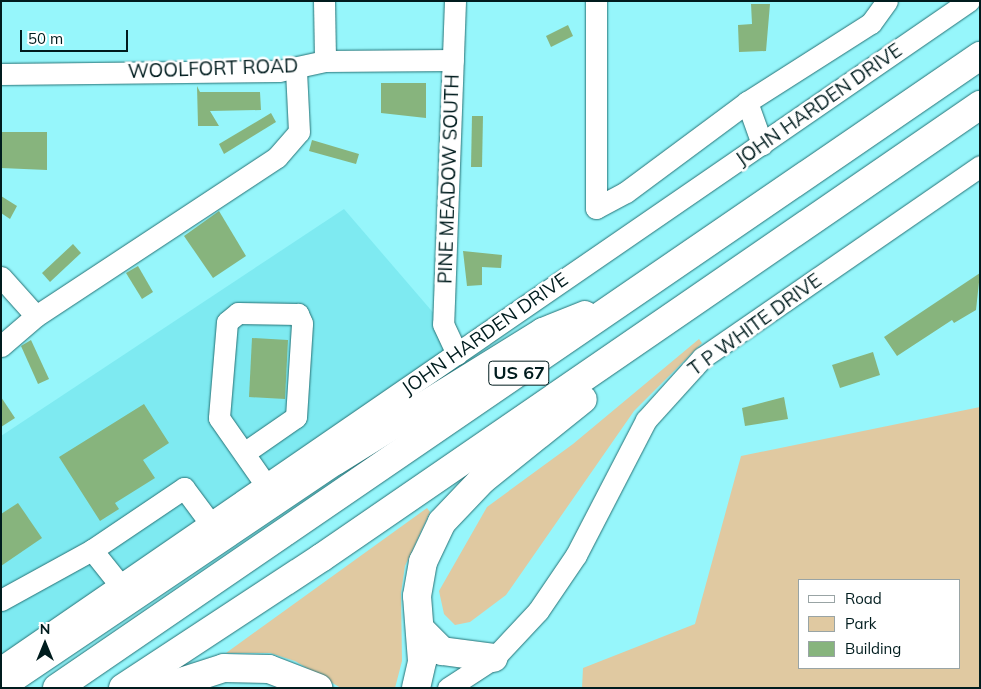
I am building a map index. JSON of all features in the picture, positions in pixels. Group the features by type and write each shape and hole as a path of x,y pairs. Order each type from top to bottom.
{"highway":[{"name":"US 67","path":"56,688 980,56"},
{"name":"US 67","path":"123,688 715,290 980,105"},
{"path":"416,688 422,661 417,596 423,562 442,522 482,480 715,290"},
{"path":"1,686 237,526 468,378 543,332 628,298"},
{"path":"421,630 442,651 494,658"},
{"path":"162,688 224,668 269,669 310,685"}],"street":[{"path":"324,1 326,61"},
{"name":"PINE MEADOW SOUTH","path":"455,1 443,324 457,354"},
{"path":"596,1 596,208 626,192 747,102 871,23 887,1"},
{"name":"JOHN HARDEN DRIVE","path":"1,667 969,1"},
{"name":"WOOLFORT ROAD","path":"1,74 296,70 326,61 453,60"},
{"path":"1,346 36,316 277,157 299,132 296,70"},
{"path":"747,102 762,144"},
{"name":"T P WHITE DRIVE","path":"448,688 494,658 538,611 576,555 646,420 678,382 702,358 980,166"},
{"path":"1,277 36,316"},
{"path":"244,453 296,417 302,323 298,314 238,313 227,322 219,418 266,485"},
{"path":"1,600 92,550 184,488 210,523"},
{"path":"92,550 120,585"}],"shaded area":[{"path":"344,209 443,324 464,363 1,678 1,436"}],"green space":[{"path":"699,339 702,343 634,411 506,595 470,622 455,625 444,614 439,591 487,507 573,444"},
{"path":"980,407 980,688 582,688 583,668 695,624 741,456"},
{"path":"427,508 430,512 405,566 401,593 402,661 395,688 341,688 295,661 270,653 226,653"}],"building":[{"path":"751,4 770,4 766,51 739,52 738,25 752,24"},
{"path":"568,25 573,36 551,47 546,36"},
{"path":"381,83 426,83 426,118 381,113"},
{"path":"197,86 200,92 260,92 261,110 210,111 219,126 198,126"},
{"path":"271,113 276,122 224,154 219,144"},
{"path":"472,116 483,116 482,167 471,167"},
{"path":"1,132 47,132 47,170 1,168"},
{"path":"312,140 359,154 356,164 309,151"},
{"path":"1,196 17,206 10,219 1,213"},
{"path":"219,211 246,256 213,278 184,236"},
{"path":"73,244 81,253 50,282 42,273"},
{"path":"463,251 502,255 501,268 482,267 482,285 467,286"},
{"path":"138,266 153,292 142,299 126,273"},
{"path":"980,273 976,310 954,323 952,320 897,356 884,337"},
{"path":"252,338 288,340 285,399 249,397"},
{"path":"31,340 49,379 38,384 21,346"},
{"path":"873,352 880,375 840,388 832,365"},
{"path":"1,397 15,418 1,427"},
{"path":"784,397 788,419 745,426 742,408"},
{"path":"144,404 169,443 143,460 155,478 115,503 119,509 100,521 59,457"},
{"path":"18,503 42,538 1,566 1,514"}]}
